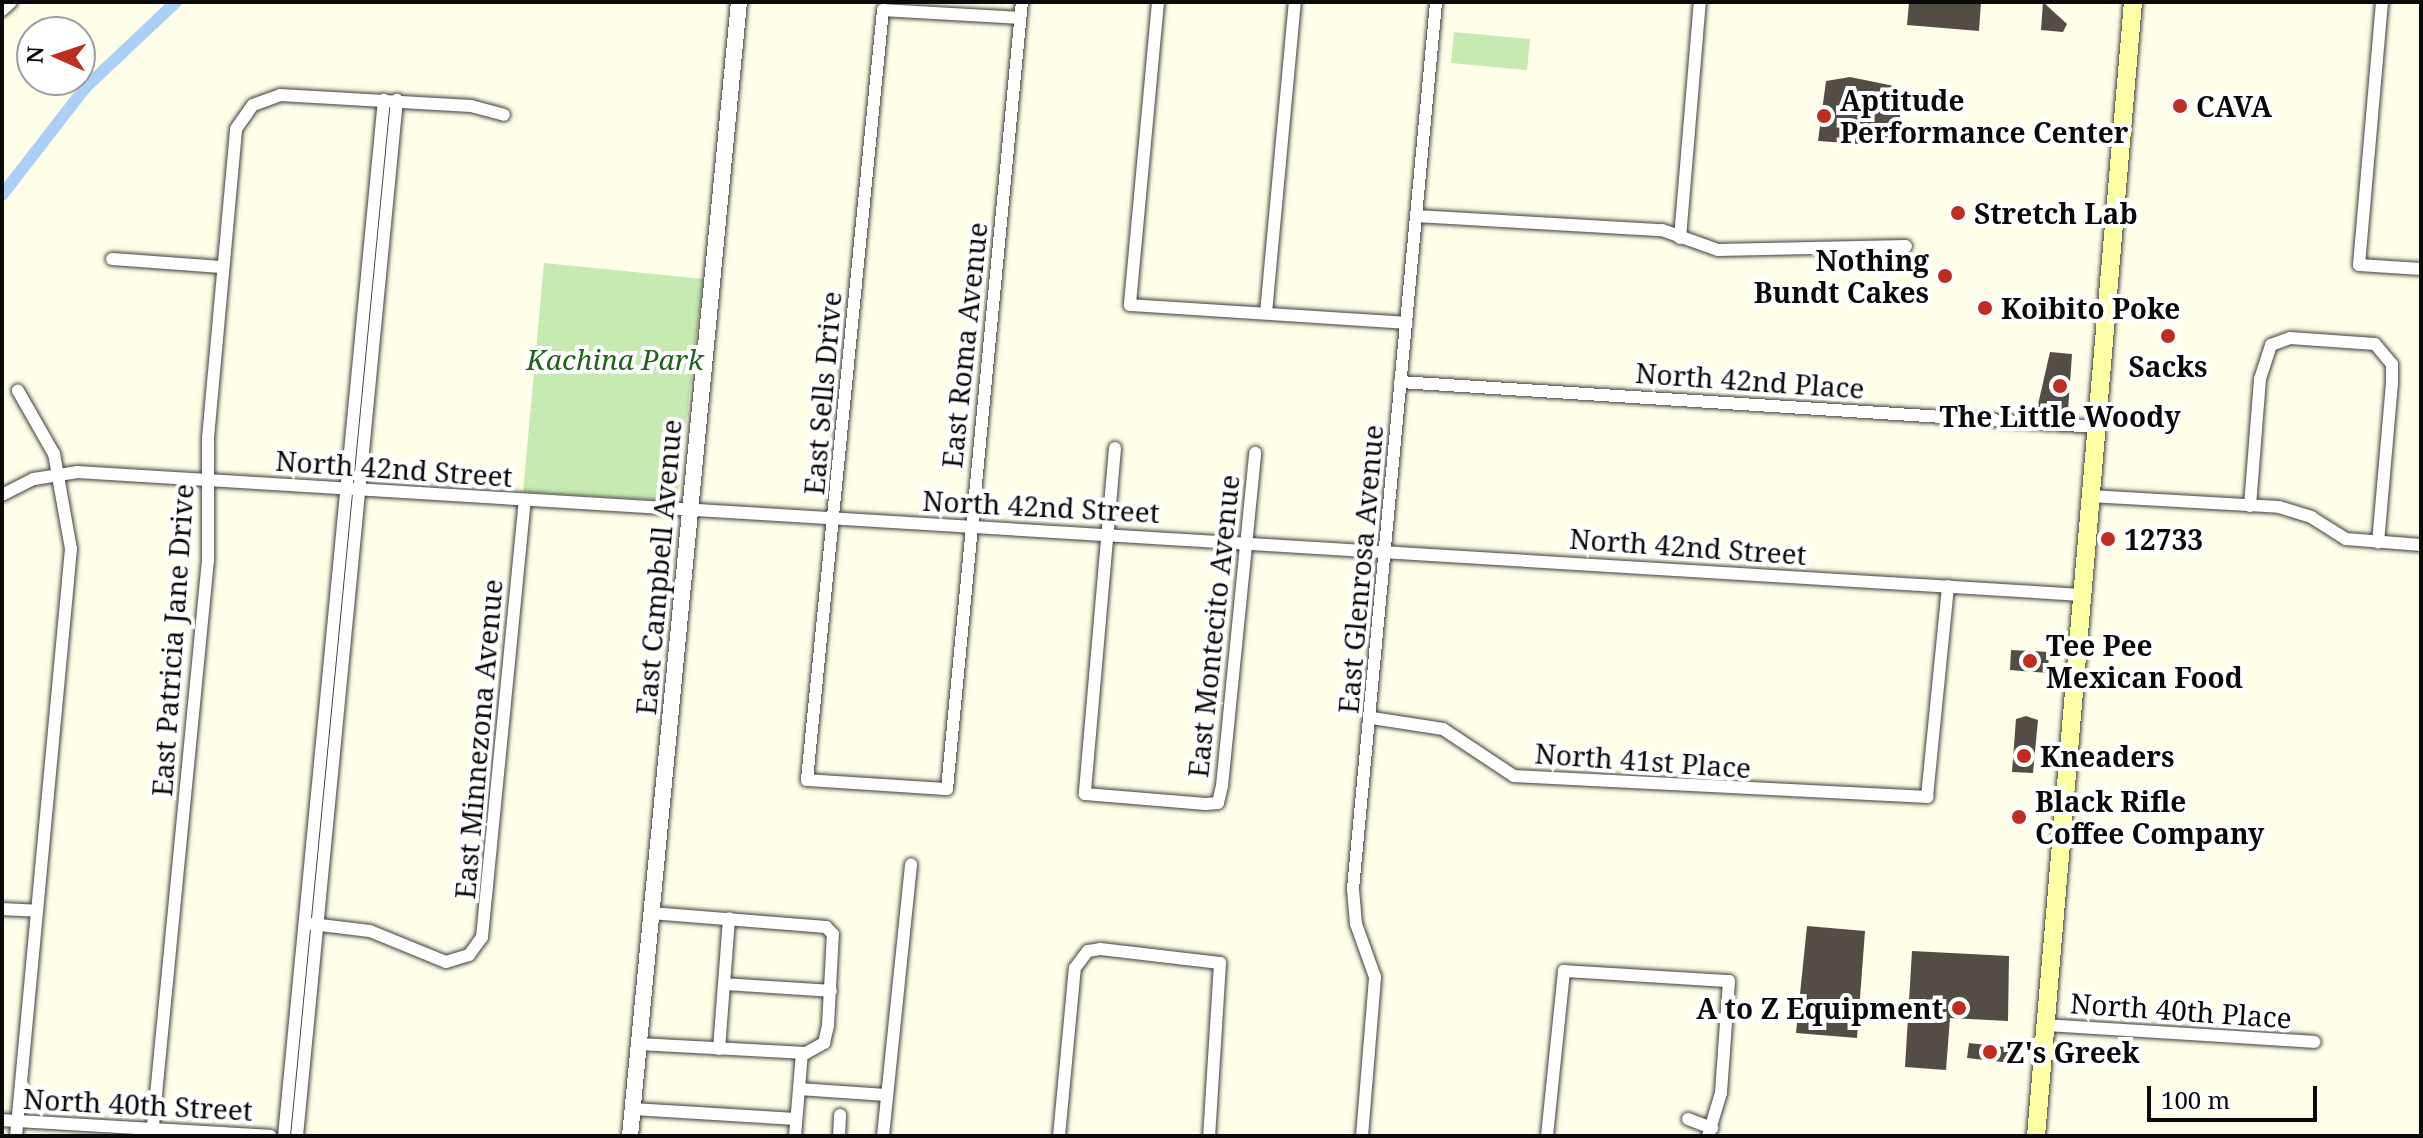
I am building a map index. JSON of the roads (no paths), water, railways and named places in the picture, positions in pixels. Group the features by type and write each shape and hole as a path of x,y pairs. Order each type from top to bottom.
{"main road":[{"path":"2036,1136 2133,2"}],"street":[{"path":"2,10 11,2"},
{"name":"East Campbell Avenue","path":"630,1136 739,2"},
{"name":"East Roma Avenue","path":"947,789 1022,2"},
{"path":"1158,2 1130,305 1406,323"},
{"path":"1266,313 1295,2"},
{"name":"East Glenrosa Avenue","path":"1362,1136 1375,977 1356,924 1353,889 1372,718 1436,2"},
{"path":"1680,238 1700,2"},
{"path":"2382,2 2359,265 2421,269"},
{"name":"East Sells Drive","path":"947,789 807,780 883,10 1020,18"},
{"name":"East Patricia Jane Drive","path":"152,1133 208,560 209,480 233,143 253,105 280,95 390,100"},
{"path":"390,100 504,115"},
{"path":"284,1136 337,731 376,177 390,100"},
{"path":"364,375 390,178 390,100"},
{"path":"376,177 390,178"},
{"path":"1416,216 1662,230 1718,250 1906,246"},
{"path":"112,259 222,267"},
{"path":"2250,506 2260,379 2271,345 2290,338 2385,348 2392,383 2378,542"},
{"name":"North 42nd Place","path":"1400,382 2097,427"},
{"path":"16,1136 70,574 61,474 18,391"},
{"path":"1107,532 1115,448"},
{"name":"East Montecito Avenue","path":"1107,532 1085,794 1218,803 1255,453"},
{"name":"North 42nd Street","path":"2,495 61,474 209,480 690,511 1107,532 2081,595"},
{"path":"311,924 323,729 353,490"},
{"path":"2090,496 2293,510 2333,536 2421,545"},
{"name":"East Minnezona Avenue","path":"311,924 370,931 446,962 469,955 485,925 525,500"},
{"name":"North 41st Place","path":"1372,718 1443,729 1514,776 1927,797 1948,586"},
{"path":"323,729 337,731"},
{"path":"883,1136 911,864"},
{"path":"2,909 36,911"},
{"path":"639,1044 802,1053 824,1043 831,991 833,934 826,927 651,913"},
{"path":"719,1049 729,918"},
{"path":"1059,1136 1075,968 1088,951 1220,963 1209,1136"},
{"path":"1547,1136 1564,971 1729,981 1721,1093 1710,1132 1688,1119"},
{"path":"724,984 831,991"},
{"path":"297,1136 302,1010"},
{"name":"North 40th Place","path":"2045,1025 2314,1042"},
{"path":"795,1136 802,1053"},
{"path":"799,1089 886,1095"},
{"path":"633,1109 796,1119"},
{"path":"839,1136 840,1115"},
{"name":"North 40th Street","path":"2,1120 152,1133 271,1136"}],"waterway":[{"path":"2,195 85,88 176,2"}],"place":[{"name":"CAVA","path":"2180,106"},
{"name":"Aptitude Performance Center","path":"1824,116"},
{"name":"Stretch Lab","path":"1958,213"},
{"name":"Nothing Bundt Cakes","path":"1945,276"},
{"name":"Koibito Poke","path":"1985,308"},
{"name":"Sacks","path":"2168,336"},
{"name":"The Little Woody","path":"2060,386"},
{"name":"12733","path":"2108,539"},
{"name":"Tee Pee Mexican Food","path":"2030,661"},
{"name":"Kneaders","path":"2024,756"},
{"name":"Black Rifle Coffee Company","path":"2019,817"},
{"name":"A to Z Equipment","path":"1959,1008"},
{"name":"Z's Greek","path":"1990,1052"}],"park label":[{"name":"Kachina Park","path":"615,359"}]}
